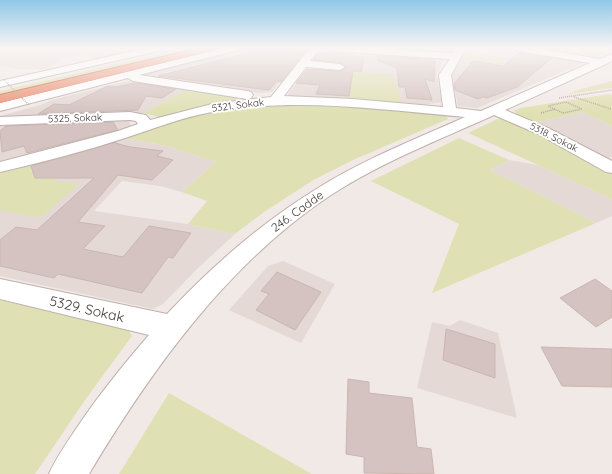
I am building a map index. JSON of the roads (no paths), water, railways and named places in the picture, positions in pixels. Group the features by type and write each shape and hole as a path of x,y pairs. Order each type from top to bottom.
{"highway":[{"path":"5,78 78,70"},
{"path":"0,99 119,70"}],"street":[{"path":"5,78 59,70"},
{"path":"0,107 147,70"},
{"path":"123,76 271,101 298,70"},
{"path":"447,70 444,75 450,111"},
{"name":"246. Cadde","path":"68,474 127,385 174,328 233,264 274,228 319,195 371,165 584,70"},
{"path":"5,78 55,71 74,71"},
{"name":"5321. Sokak","path":"0,167 123,134 165,119 212,108 271,101 334,102 489,113"},
{"name":"5318. Sokak","path":"489,113 543,131 612,168"},
{"name":"5325. Sokak","path":"0,121 130,116 141,118 147,125"},
{"name":"5329. Sokak","path":"0,289 174,328"}]}
